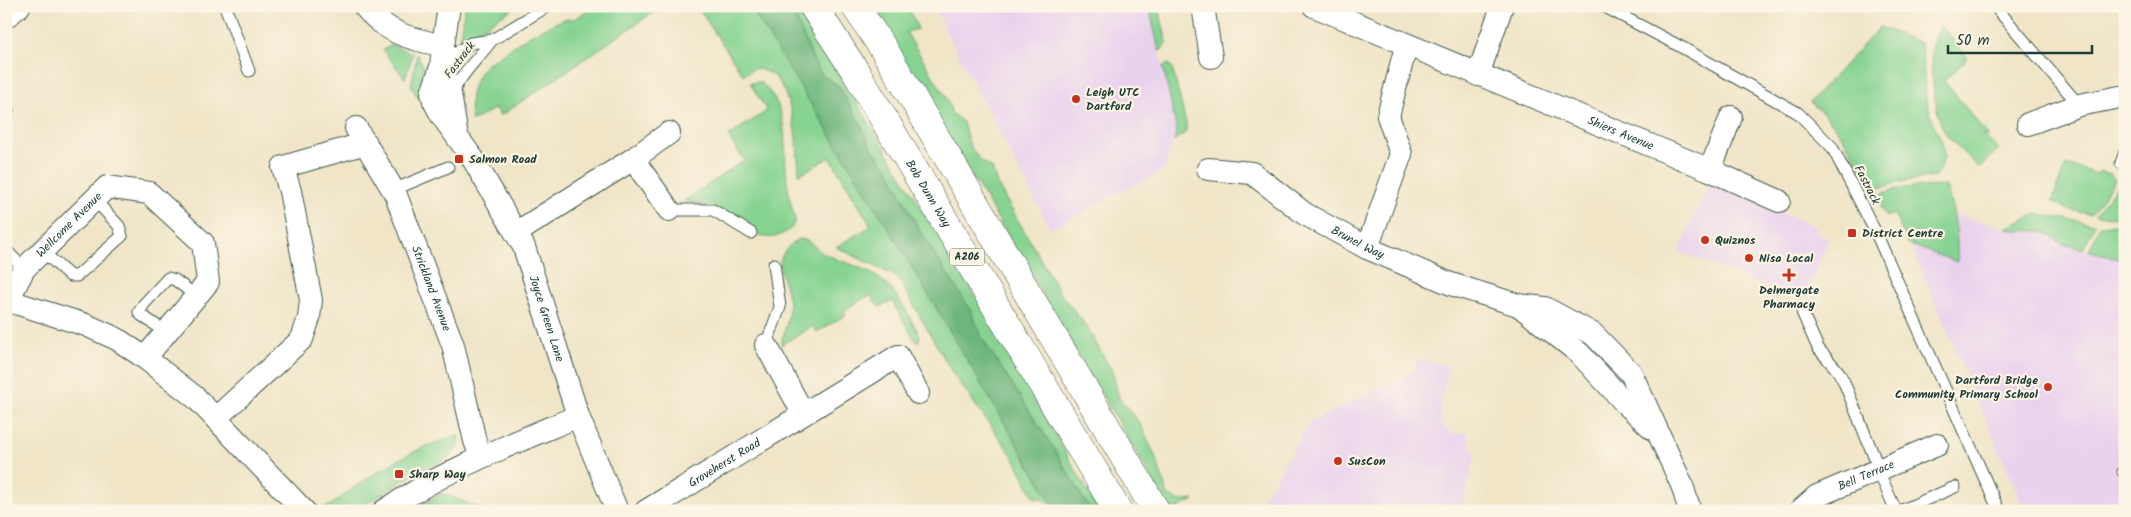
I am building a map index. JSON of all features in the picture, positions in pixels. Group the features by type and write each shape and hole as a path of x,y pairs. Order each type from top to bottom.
{"main road":[{"name":"Bob Dunn Way","path":"813,6 862,82 1118,511"},
{"name":"A206","path":"855,6 885,51 1156,511"}],"street":[{"path":"6,17 19,6"},
{"path":"364,6 376,20 396,32 409,37 443,44"},
{"path":"441,67 449,6"},
{"path":"1203,6 1210,57"},
{"name":"Shiers Avenue","path":"1314,6 1406,46 1710,170 1779,201"},
{"path":"1478,75 1502,6"},
{"path":"1367,248 1401,154 1388,116 1406,46"},
{"name":"Joyce Green Lane","path":"441,67 451,97 457,135"},
{"name":"Joyce Green Lane","path":"441,67 432,93 434,101 442,116 473,159 524,247 578,416 616,511"},
{"path":"2028,124 2079,105 2125,96"},
{"path":"1710,170 1731,117"},
{"path":"516,233 633,159 669,133"},
{"name":"Strickland Avenue","path":"216,418 302,339 309,318 311,300 290,191 283,167 361,136 394,190 453,346 475,441 482,457"},
{"path":"633,159 669,210"},
{"name":"Brunel Way","path":"1208,169 1252,173 1305,214 1367,248 1451,284 1518,305 1579,353 1625,403 1660,435 1682,485 1690,511"},
{"name":"Wellcome Avenue","path":"145,358 208,282 203,243 149,193 107,187 24,269 7,300 86,325 117,339 145,358 196,398 304,511"},
{"path":"766,345 803,413"},
{"name":"Groveherst Road","path":"646,511 898,356 918,393"},
{"path":"384,511 409,494 482,457 578,416"},
{"name":"Bell Terrace","path":"1800,511 1817,496 1937,445"}],"lane":[{"path":"225,6 249,71"},
{"name":"Fastrack","path":"451,97 459,79 492,40 548,6"},
{"name":"Fastrack","path":"1603,6 1683,48 1798,113 1832,147 1876,233 1999,511"},
{"path":"1998,10 2079,105"},
{"name":"Fastrack","path":"441,67 449,58 471,43 492,40"},
{"path":"2121,163 2125,152"},
{"path":"394,190 448,167"},
{"path":"42,251 70,276 77,276 122,236 119,226 94,199"},
{"path":"669,210 713,210 751,233"},
{"path":"6,250 24,269"},
{"path":"766,345 780,307 774,264"},
{"path":"166,332 141,315 140,312 144,304 168,278 174,280 196,296"},
{"path":"1802,312 1818,348 1838,371 1844,382 1896,511"},
{"path":"1900,511 1955,487"}],"shaded area":[{"name":"Leigh UTC Dartford","path":"933,6 1149,6 1177,131 1164,170 1050,229"},
{"path":"1708,184 1817,227 1815,233 1829,239 1803,301 1679,252"},
{"name":"Dartford Bridge Community Primary School","path":"1955,215 2017,231 2047,233 2063,244 2125,261 2125,511 2025,511 1910,244 1956,262 1958,239"},
{"path":"1417,359 1449,366 1440,409 1442,424 1449,432 1456,434 1466,432 1475,456 1461,511 1256,511 1308,424 1414,370"}],"green space":[{"path":"465,6 517,6 463,40 460,35"},
{"path":"597,6 663,6 500,116 496,108 472,121 470,105 472,91 477,77 487,64 530,35 564,19 574,19"},
{"path":"697,6 750,6 897,242 1053,505 1034,497 1014,458 953,374 902,285 893,275 836,247 871,226 830,157 799,175 794,124 782,87 774,76 755,68 743,75"},
{"path":"750,6 789,6 792,9 814,62 822,75 839,86 872,149 888,168 919,230 970,309 983,340 1049,441 1091,511 1057,511 897,242"},
{"path":"789,6 796,6 824,49 985,312 1099,511 1091,511 1049,441 983,340 970,309 919,230 888,168 872,149 839,86 822,75 814,62 792,9"},
{"path":"868,6 908,6 918,29 906,32 947,99 952,114 963,122 967,137 975,154 992,168 997,184 1060,293 1087,327 1113,373 1119,398 1141,425 1155,456 1168,495 1178,501 1194,500 1171,511 988,202"},
{"path":"1149,6 1158,6 1167,42 1163,49 1159,51"},
{"path":"1941,26 1968,58 1944,81 1989,136 1982,135 1999,149 1981,167 1978,167 1947,136 1938,115 1932,80 1931,58 1933,44"},
{"path":"1880,27 1921,43 1926,99 1934,125 1942,141 1944,156 1941,169 1934,177 1900,182 1871,190 1868,188 1858,164 1845,141 1829,120 1810,102"},
{"path":"391,45 413,53 405,79 383,50"},
{"path":"417,54 423,65 424,98 418,98 411,86"},
{"path":"1168,64 1172,67 1186,123 1186,132 1174,141 1177,131 1163,66"},
{"path":"760,82 776,101 783,122 788,188 795,219 790,229 772,237 763,236 715,209 684,201 744,160 728,136 767,111 750,83"},
{"path":"2066,165 2098,174 2099,171 2111,174 2115,179 2093,212 2089,214 2069,210 2052,201"},
{"path":"2121,181 2125,182 2125,218 2095,215"},
{"path":"1946,186 1955,224 1957,262 1908,244 1894,214 1886,217 1876,197 1891,190"},
{"path":"2037,214 2094,224 2094,227 2083,249 2063,244 2047,233 2017,231 2006,228"},
{"path":"2100,225 2125,225 2125,261 2089,251"},
{"path":"798,239 802,239 821,252 861,268 882,280 901,302 920,336 919,341 916,342 892,301 879,307 870,295 844,310 846,315 817,332 813,326 781,345 789,306 780,263 782,256 788,248"},
{"path":"459,436 459,446 451,456 404,480 355,511 322,511 321,509 395,462 420,449"},
{"path":"442,493 486,511 411,511"}],"place":[{"name":"Leigh UTC Dartford","path":"1076,99"},
{"name":"Salmon Road","path":"459,159"},
{"name":"District Centre","path":"1852,233"},
{"name":"Quiznos","path":"1705,240"},
{"name":"Nisa Local","path":"1749,258"},
{"name":"Delmergate Pharmacy","path":"1789,275"},
{"name":"Dartford Bridge Community Primary School","path":"2048,387"},
{"name":"SusCon","path":"1338,461"},
{"name":"Sharp Way","path":"399,474"}]}
